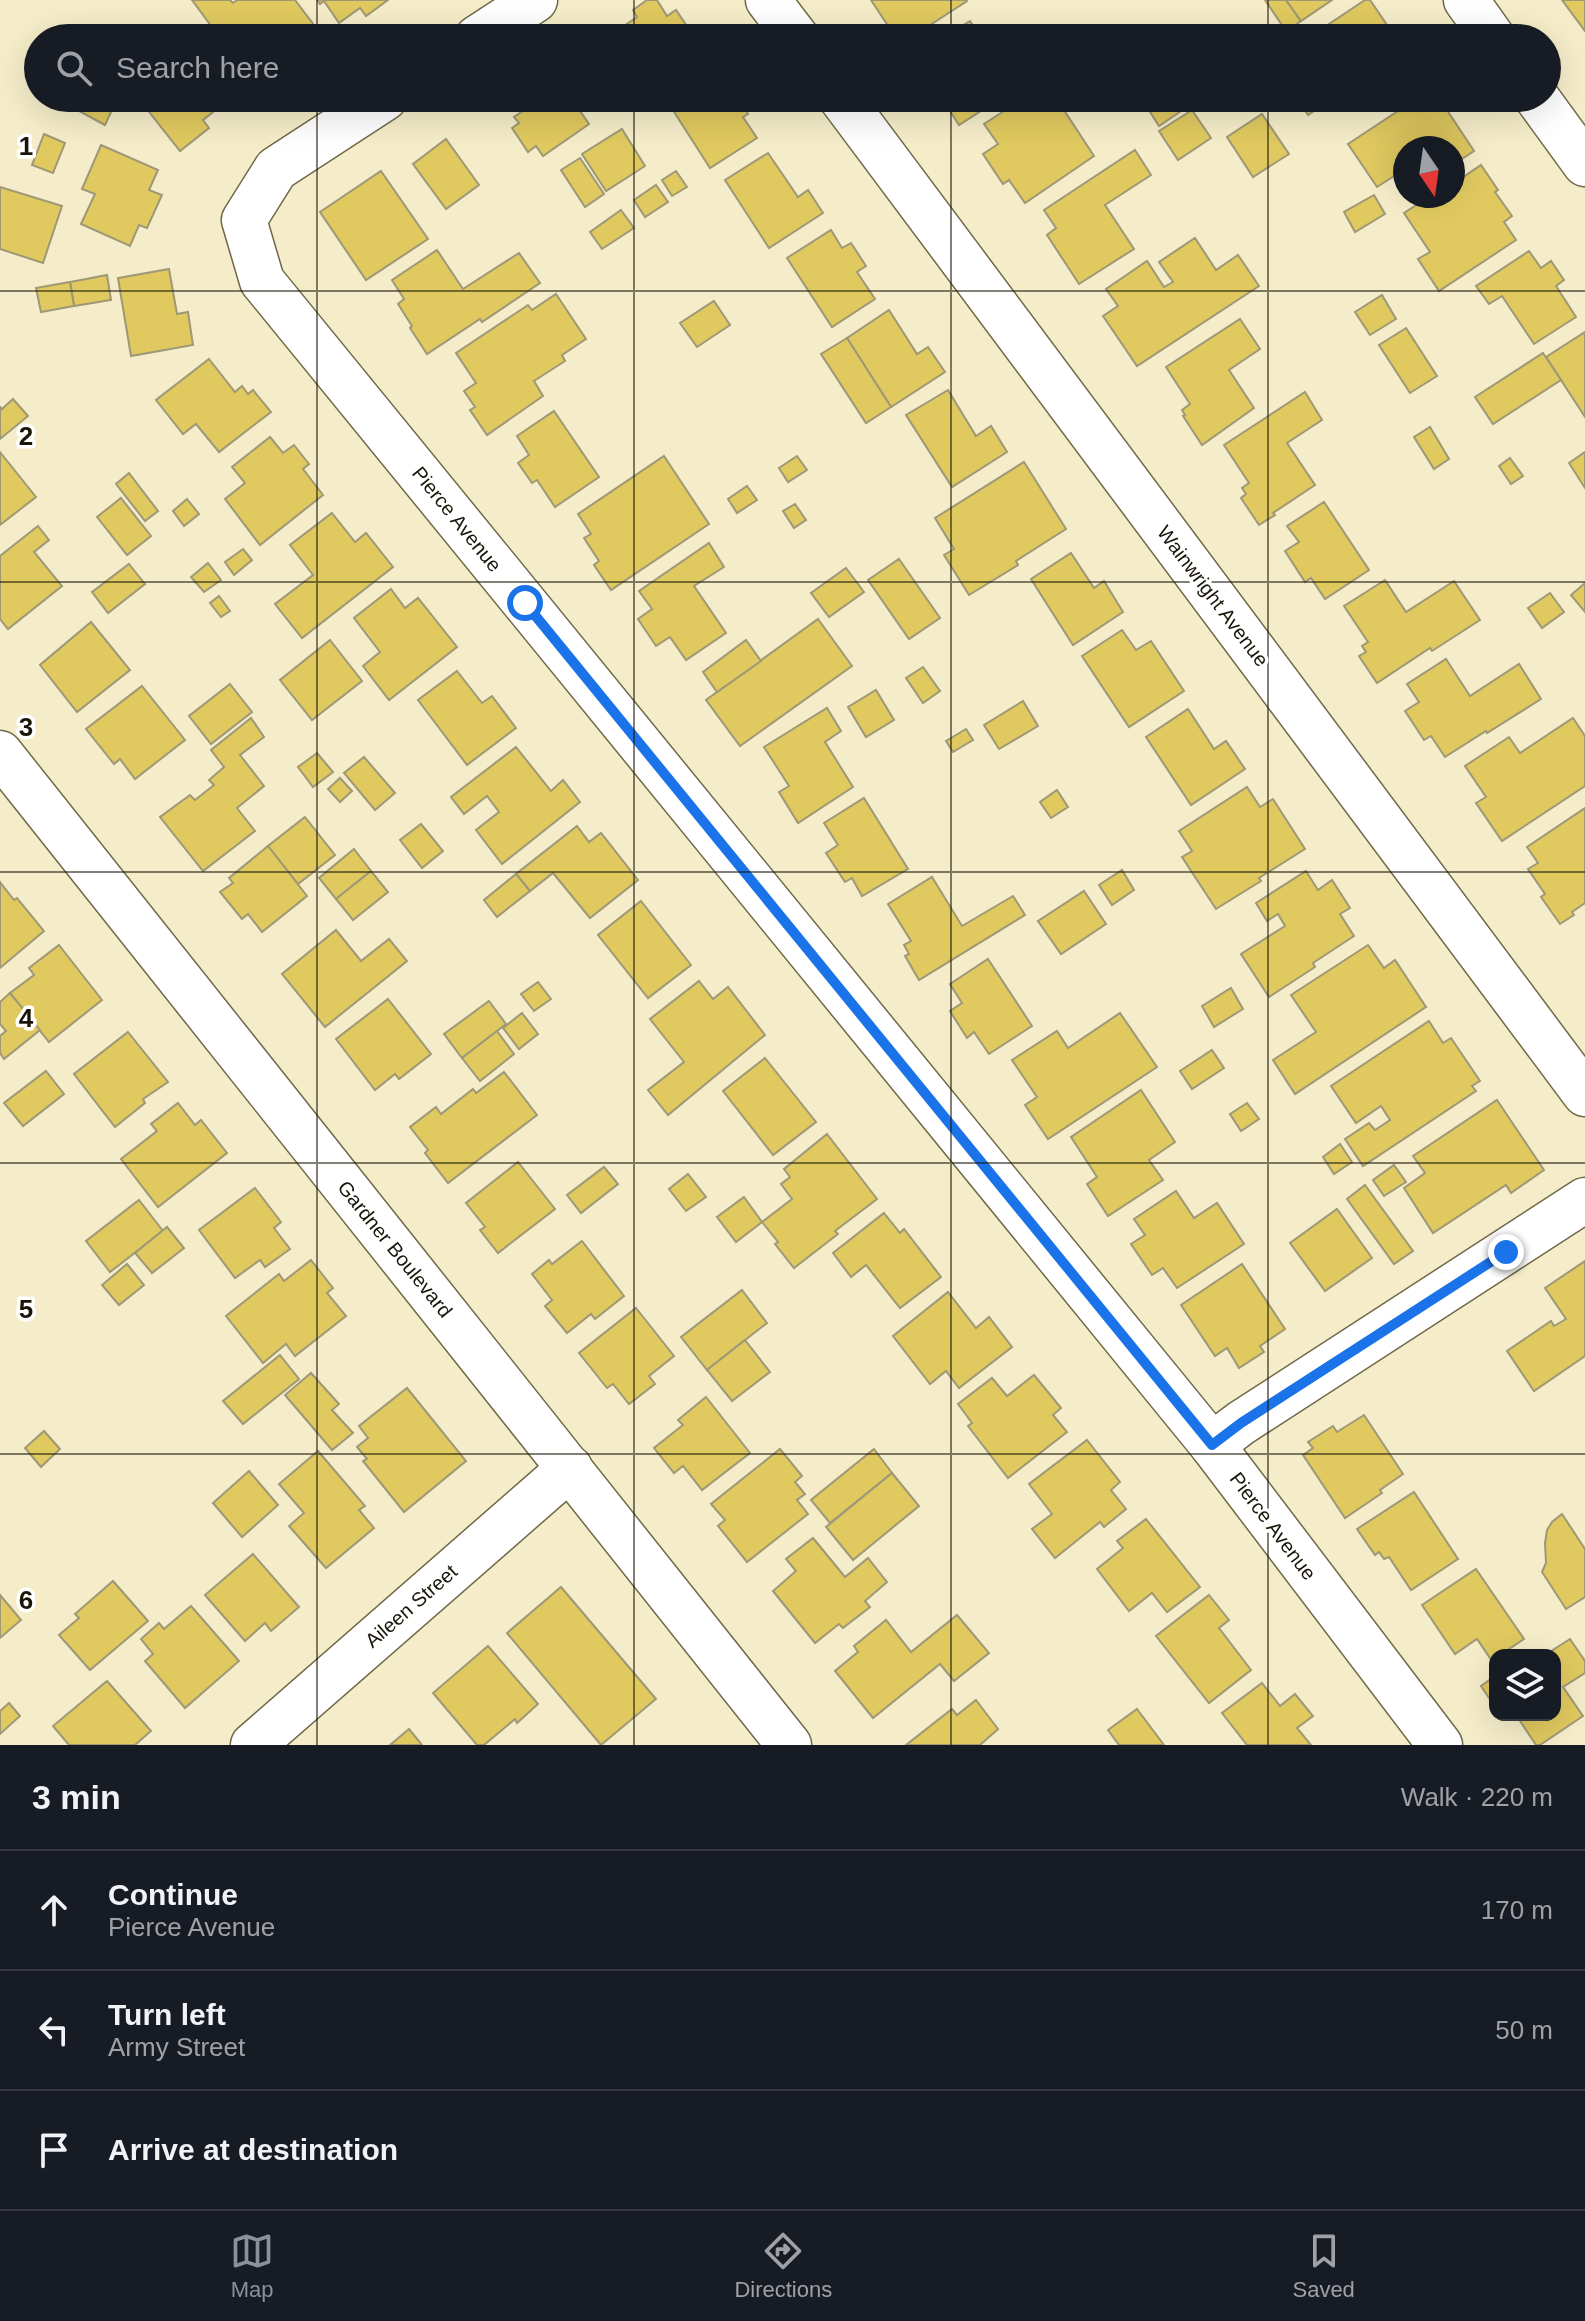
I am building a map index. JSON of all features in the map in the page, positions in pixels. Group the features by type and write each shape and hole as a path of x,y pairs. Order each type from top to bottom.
{"street":[{"path":"498,24 535,0"},
{"path":"768,0 786,24"},
{"path":"1466,0 1483,24"},
{"name":"Pierce Avenue","path":"364,112 276,169 244,220 262,281 1212,1445 1440,1745"},
{"name":"Wainwright Avenue","path":"851,112 1585,1094"},
{"path":"1547,112 1585,164"},
{"name":"Gardner Boulevard","path":"0,753 789,1745"},
{"path":"1212,1445 1241,1423 1585,1200"},
{"name":"Aileen Street","path":"253,1745 570,1468"}],"building":[{"path":"192,0 230,0 233,3 237,0 295,0 313,24 210,24"},
{"path":"317,0 388,0 366,16 360,8 339,23 324,1 320,4"},
{"path":"647,0 657,0 667,16 676,10 686,24 627,24 637,17 633,10"},
{"path":"871,0 967,1 932,24 887,24"},
{"path":"1265,0 1286,0 1301,21 1281,24"},
{"path":"1286,0 1332,0 1301,21"},
{"path":"1365,0 1370,0 1386,24 1329,24"},
{"path":"1562,0 1585,0 1585,31"},
{"path":"81,112 111,112 105,125"},
{"path":"149,112 213,112 203,120 209,128 180,151"},
{"path":"521,112 581,112 589,124 543,156 536,146 528,152 512,128 519,123 514,117"},
{"path":"674,112 747,112 743,117 757,138 710,168"},
{"path":"951,112 979,112 959,125"},
{"path":"1002,112 1065,112 1094,156 1025,203 1009,180 1003,184 983,154 998,144 984,124"},
{"path":"1150,112 1180,112 1159,126"},
{"path":"1193,112 1211,138 1178,160 1159,131"},
{"path":"1396,112 1448,112 1464,136 1393,136 1393,177 1377,187 1348,144"},
{"path":"1262,114 1289,154 1253,177 1227,137"},
{"path":"622,129 645,166 606,191 582,154"},
{"path":"44,134 65,143 53,173 32,165"},
{"path":"1465,137 1474,151 1465,157"},
{"path":"446,139 479,185 446,209 413,164"},
{"path":"101,145 158,170 149,190 162,195 147,228 139,225 130,246 81,224 95,194 82,189"},
{"path":"1135,150 1151,175 1105,205 1134,249 1079,284 1047,235 1056,228 1044,210"},
{"path":"768,153 798,197 808,190 823,213 769,248 725,180"},
{"path":"580,158 604,194 585,207 561,170"},
{"path":"1481,165 1512,216 1504,222 1516,240 1439,291 1418,259 1430,252 1404,213 1412,208 1465,208 1465,176"},
{"path":"381,171 428,239 366,280 320,212"},
{"path":"676,171 687,187 672,196 662,180"},
{"path":"656,185 668,202 645,217 634,200"},
{"path":"0,187 62,206 43,263 0,249"},
{"path":"1374,195 1385,214 1355,232 1344,212"},
{"path":"621,210 634,228 602,249 590,232"},
{"path":"831,230 842,248 851,243 866,266 857,272 875,299 832,327 787,258"},
{"path":"1195,238 1216,270 1238,255 1259,286 1137,366 1103,316 1118,306 1106,289 1147,261 1164,287 1173,282 1159,262"},
{"path":"437,250 463,289 519,253 540,283 427,354 398,304 404,299 392,280"},
{"path":"1529,251 1541,268 1551,261 1564,280 1556,286 1576,317 1534,344 1502,296 1489,304 1476,286"},
{"path":"169,269 177,314 188,312 193,345 131,356 118,278"},
{"path":"107,275 111,300 74,306 70,282"},
{"path":"70,282 74,306 41,312 36,288"},
{"path":"556,294 586,339 562,355 565,361 534,381 543,396 487,435 470,410 475,407 464,391 476,383 456,353 528,305 532,310"},
{"path":"1382,295 1396,319 1370,335 1355,312"},
{"path":"714,301 730,325 697,347 680,323"},
{"path":"889,310 917,354 928,347 945,372 891,407 847,338"},
{"path":"1240,319 1260,349 1229,370 1254,408 1202,445 1183,416 1182,410 1190,404 1166,367"},
{"path":"1406,328 1437,376 1410,393 1379,345"},
{"path":"1585,332 1585,417 1546,357"},
{"path":"847,338 891,407 866,423 821,354"},
{"path":"1543,353 1561,380 1493,424 1475,397"},
{"path":"209,359 235,392 242,386 248,394 253,390 271,412 219,452 196,424 183,434 156,400"},
{"path":"948,390 976,436 991,426 1007,452 952,487 906,415"},
{"path":"1305,392 1322,420 1287,443 1315,485 1259,525 1241,498 1246,494 1242,488 1249,483 1224,445"},
{"path":"13,399 28,416 0,439 0,407 2,409"},
{"path":"554,411 599,477 555,507 537,480 532,483 518,463 529,455 517,436"},
{"path":"1430,427 1449,459 1434,469 1414,437"},
{"path":"270,437 283,453 294,445 309,464 303,469 323,495 260,545 225,499 245,483 232,467"},
{"path":"0,452 36,497 0,525"},
{"path":"1585,452 1585,488 1569,463"},
{"path":"664,456 709,524 611,590 594,565 599,561 584,538 591,534 578,514"},
{"path":"797,456 807,470 788,482 779,468"},
{"path":"1510,458 1523,476 1511,484 1499,466"},
{"path":"1024,462 1066,529 1016,561 1018,565 969,595 944,555 954,549 935,518"},
{"path":"129,473 158,511 145,521 116,484"},
{"path":"747,486 757,500 737,513 728,499"},
{"path":"121,498 151,536 127,555 97,517"},
{"path":"187,499 199,514 184,526 173,511"},
{"path":"1324,502 1369,570 1325,599 1311,578 1305,582 1285,551 1299,542 1287,526"},
{"path":"795,504 806,520 794,528 783,511"},
{"path":"332,513 355,542 366,533 393,567 302,638 275,604 313,575 290,545"},
{"path":"38,526 49,540 34,552 62,586 8,629 0,619 0,556"},
{"path":"709,543 724,567 694,586 726,633 686,660 670,637 656,646 638,619 652,609 639,591"},
{"path":"243,549 252,560 234,575 225,562"},
{"path":"1071,553 1094,588 1104,581 1123,612 1073,645 1031,579"},
{"path":"899,559 940,618 909,639 868,580"},
{"path":"208,563 221,580 204,592 191,577"},
{"path":"129,564 145,584 108,613 92,592"},
{"path":"846,568 864,592 829,617 811,593"},
{"path":"1385,580 1406,612 1454,581 1480,620 1377,683 1359,656 1366,652 1362,646 1368,642 1344,606"},
{"path":"1585,583 1585,612 1571,595"},
{"path":"391,589 405,608 418,598 457,647 389,700 363,666 380,652 354,618"},
{"path":"1550,593 1564,612 1542,628 1528,608"},
{"path":"219,596 230,611 221,617 210,603"},
{"path":"818,619 852,666 740,746 706,700"},
{"path":"91,622 130,670 77,712 40,665"},
{"path":"1122,630 1136,650 1151,641 1184,691 1129,727 1082,656"},
{"path":"330,640 362,681 312,720 280,680"},
{"path":"746,640 761,661 717,692 703,672"},
{"path":"1446,659 1470,696 1519,664 1541,699 1445,757 1431,736 1424,740 1405,711 1419,702 1407,684"},
{"path":"923,667 940,691 923,703 906,678"},
{"path":"457,671 482,703 492,696 516,728 467,765 418,700"},
{"path":"230,684 252,712 211,744 189,716"},
{"path":"142,686 185,740 135,779 120,759 114,764 86,729"},
{"path":"876,690 894,720 866,737 848,707"},
{"path":"1023,701 1038,726 999,749 984,725"},
{"path":"827,708 841,731 825,742 853,787 798,823 779,792 789,786 764,747"},
{"path":"1188,709 1214,749 1226,741 1245,769 1191,805 1146,737"},
{"path":"251,718 264,737 240,755 264,786 237,808 255,831 203,871 160,817 190,795 195,800 214,785 209,780 224,767 211,750"},
{"path":"1573,718 1585,736 1585,786 1502,841 1476,803 1486,797 1465,766 1509,737 1520,753"},
{"path":"966,729 973,740 953,752 946,741"},
{"path":"516,747 551,791 563,780 580,802 502,864 476,830 499,812 487,796 464,814 451,797"},
{"path":"317,753 333,772 313,787 298,767"},
{"path":"364,757 395,793 375,810 344,773"},
{"path":"340,778 352,791 340,802 328,789"},
{"path":"1247,787 1260,807 1273,799 1305,849 1216,909 1182,857 1192,851 1179,831"},
{"path":"1057,790 1068,807 1051,818 1040,802"},
{"path":"864,798 908,869 862,896 852,878 845,882 826,853 838,845 824,823"},
{"path":"1585,808 1585,903 1560,924 1541,897 1545,894 1528,869 1538,863 1527,847"},
{"path":"305,817 335,855 298,884 268,846"},
{"path":"421,824 443,851 422,868 400,840"},
{"path":"577,826 589,842 601,833 638,880 590,918 553,873 530,891 516,874"},
{"path":"268,846 307,896 262,932 248,914 242,919 220,892 233,883 229,878"},
{"path":"354,849 371,871 336,899 319,878"},
{"path":"1122,870 1134,890 1112,905 1099,885"},
{"path":"371,871 388,892 353,920 336,899"},
{"path":"1306,871 1318,890 1332,880 1350,908 1340,914 1354,936 1313,963 1315,967 1269,997 1241,954 1285,926 1278,914 1267,921 1256,903"},
{"path":"516,874 530,891 497,917 484,900"},
{"path":"932,877 962,926 1013,896 1025,915 919,980 905,956 909,954 904,945 911,941 888,904"},
{"path":"0,882 44,931 0,968"},
{"path":"1084,891 1106,924 1061,954 1038,921"},
{"path":"641,901 691,965 648,998 598,935"},
{"path":"336,930 361,961 389,939 407,961 325,1027 282,974"},
{"path":"59,945 102,1000 49,1042 10,993 34,975 29,968"},
{"path":"1368,945 1384,968 1395,960 1426,1007 1295,1094 1273,1060 1316,1032 1291,995"},
{"path":"988,959 1032,1026 989,1054 974,1032 967,1038 950,1011 962,1003 950,984"},
{"path":"699,981 713,999 728,987 765,1035 668,1115 648,1090 684,1062 650,1019"},
{"path":"538,982 551,999 534,1011 521,994"},
{"path":"1231,988 1243,1009 1214,1027 1202,1006"},
{"path":"10,993 40,1030 4,1059 0,1053 0,1036 6,1031 0,1024 0,1002"},
{"path":"388,999 431,1054 399,1079 395,1074 375,1090 336,1039"},
{"path":"489,1001 506,1024 462,1058 444,1034"},
{"path":"522,1013 538,1034 519,1049 503,1028"},
{"path":"1120,1013 1157,1067 1048,1139 1025,1105 1037,1097 1012,1060 1057,1031 1068,1048"},
{"path":"1429,1021 1443,1043 1451,1038 1480,1081 1472,1086 1476,1091 1363,1166 1345,1139 1369,1123 1375,1130 1390,1120 1381,1106 1356,1123 1331,1086"},
{"path":"497,1031 514,1054 480,1081 462,1058"},
{"path":"128,1032 168,1082 143,1099 145,1103 115,1127 74,1074"},
{"path":"1212,1050 1224,1068 1192,1089 1180,1071"},
{"path":"765,1058 816,1122 773,1155 723,1091"},
{"path":"46,1071 64,1094 23,1126 4,1103"},
{"path":"504,1072 537,1115 448,1183 410,1127 436,1107 441,1114 473,1089 476,1093"},
{"path":"1141,1090 1175,1142 1149,1160 1163,1180 1108,1216 1087,1184 1097,1177 1071,1137"},
{"path":"1497,1100 1544,1170 1511,1193 1506,1185 1433,1233 1404,1188 1425,1173 1413,1156"},
{"path":"178,1103 195,1125 201,1120 227,1153 158,1207 121,1159 157,1131 151,1124"},
{"path":"1247,1103 1259,1119 1241,1131 1230,1114"},
{"path":"827,1134 877,1199 794,1268 762,1222 792,1199 781,1184 790,1177 784,1169"},
{"path":"1340,1144 1352,1162 1334,1174 1323,1157"},
{"path":"518,1162 555,1209 498,1253 480,1230 485,1227 466,1203"},
{"path":"1394,1165 1406,1182 1384,1196 1373,1180"},
{"path":"604,1167 618,1184 581,1213 567,1195"},
{"path":"688,1174 706,1197 686,1211 669,1189"},
{"path":"1365,1185 1413,1251 1394,1264 1347,1199"},
{"path":"255,1188 281,1222 274,1228 290,1249 265,1267 260,1260 235,1278 199,1230"},
{"path":"1176,1191 1194,1218 1217,1203 1244,1244 1177,1288 1163,1268 1152,1275 1131,1244 1145,1235 1134,1219"},
{"path":"744,1197 762,1222 736,1242 717,1217"},
{"path":"139,1200 163,1231 110,1272 86,1241"},
{"path":"1337,1209 1372,1258 1325,1291 1290,1243"},
{"path":"884,1213 900,1233 904,1229 941,1277 900,1308 866,1265 851,1277 833,1253"},
{"path":"167,1227 184,1248 152,1273 135,1253"},
{"path":"582,1241 624,1296 595,1319 591,1314 567,1333 545,1306 552,1300 532,1274 549,1260 552,1264"},
{"path":"311,1260 333,1288 327,1293 346,1316 295,1356 286,1344 263,1363 226,1316 279,1274 284,1281"},
{"path":"1585,1261 1585,1356 1534,1391 1507,1351 1551,1321 1554,1326 1566,1319 1545,1288"},
{"path":"127,1264 144,1285 119,1305 102,1285"},
{"path":"1242,1264 1285,1329 1260,1346 1264,1352 1239,1368 1227,1348 1215,1356 1181,1305"},
{"path":"742,1290 767,1323 707,1370 681,1337"},
{"path":"948,1292 976,1328 989,1317 1012,1347 959,1388 946,1371 930,1384 893,1336"},
{"path":"636,1308 674,1356 649,1376 655,1384 629,1404 613,1384 607,1388 579,1353"},
{"path":"745,1340 770,1372 732,1401 707,1370"},
{"path":"280,1355 299,1379 243,1424 223,1401"},
{"path":"311,1373 339,1404 332,1410 353,1433 332,1450 285,1395"},
{"path":"1034,1375 1061,1408 1053,1415 1067,1432 1008,1478 968,1426 972,1423 958,1404 992,1378 1007,1396"},
{"path":"407,1388 466,1461 404,1512 363,1461 367,1459 357,1447 368,1438 359,1426"},
{"path":"706,1397 750,1453 702,1490 683,1466 674,1473 654,1448 683,1425 678,1420"},
{"path":"1364,1415 1403,1474 1380,1490 1382,1493 1345,1518 1303,1455 1313,1448 1308,1442 1333,1426 1337,1432"},
{"path":"44,1431 60,1449 41,1467 25,1448"},
{"path":"1087,1440 1120,1482 1111,1490 1126,1509 1104,1527 1100,1522 1055,1558 1032,1529 1052,1514 1029,1484"},
{"path":"780,1449 802,1476 795,1482 805,1494 797,1500 808,1514 747,1562 718,1526 725,1520 711,1504"},
{"path":"874,1449 892,1473 830,1523 811,1500"},
{"path":"318,1451 365,1506 359,1510 374,1528 326,1568 289,1526 304,1513 279,1484"},
{"path":"249,1471 278,1505 242,1537 213,1503"},
{"path":"892,1473 919,1506 853,1560 826,1527"},
{"path":"1414,1492 1458,1559 1411,1590 1389,1557 1384,1559 1379,1552 1375,1555 1357,1529"},
{"path":"1562,1514 1585,1549 1585,1597 1566,1609 1542,1572 1546,1563 1547,1530"},
{"path":"1146,1519 1200,1587 1167,1612 1152,1593 1129,1611 1097,1569 1123,1548 1117,1541"},
{"path":"813,1538 845,1577 868,1558 887,1582 865,1601 870,1607 843,1628 839,1624 815,1643 773,1591 796,1571 786,1559"},
{"path":"253,1554 299,1607 271,1631 265,1623 245,1641 205,1595"},
{"path":"1476,1569 1524,1639 1509,1649 1489,1649 1489,1657 1477,1639 1455,1654 1422,1605"},
{"path":"113,1581 148,1621 90,1670 59,1635 79,1618 75,1614"},
{"path":"561,1587 656,1699 601,1745 507,1633"},
{"path":"0,1595 21,1620 0,1638"},
{"path":"1209,1595 1229,1620 1219,1628 1251,1670 1209,1703 1156,1636"},
{"path":"191,1606 239,1661 185,1708 145,1661 153,1654 141,1639 159,1623 164,1629"},
{"path":"957,1615 989,1653 954,1681 940,1664 873,1718 835,1671 858,1652 854,1646 886,1620 911,1652"},
{"path":"1570,1639 1585,1661 1585,1673 1563,1687 1583,1716 1536,1745 1520,1721 1561,1721 1561,1649 1554,1649"},
{"path":"488,1646 538,1704 517,1723 515,1719 484,1745 477,1745 433,1693"},
{"path":"1489,1680 1489,1698 1481,1686"},
{"path":"107,1681 151,1731 135,1745 69,1745 53,1726"},
{"path":"1262,1683 1280,1706 1295,1694 1313,1716 1297,1728 1311,1745 1247,1745 1222,1713"},
{"path":"976,1700 998,1729 980,1745 906,1745 952,1709 957,1715"},
{"path":"9,1703 20,1716 0,1734 0,1711"},
{"path":"1137,1709 1164,1745 1119,1745 1108,1730"},
{"path":"409,1729 422,1745 390,1745"}],"route":[{"path":"525,603 1212,1445 1241,1423 1506,1252"}]}
